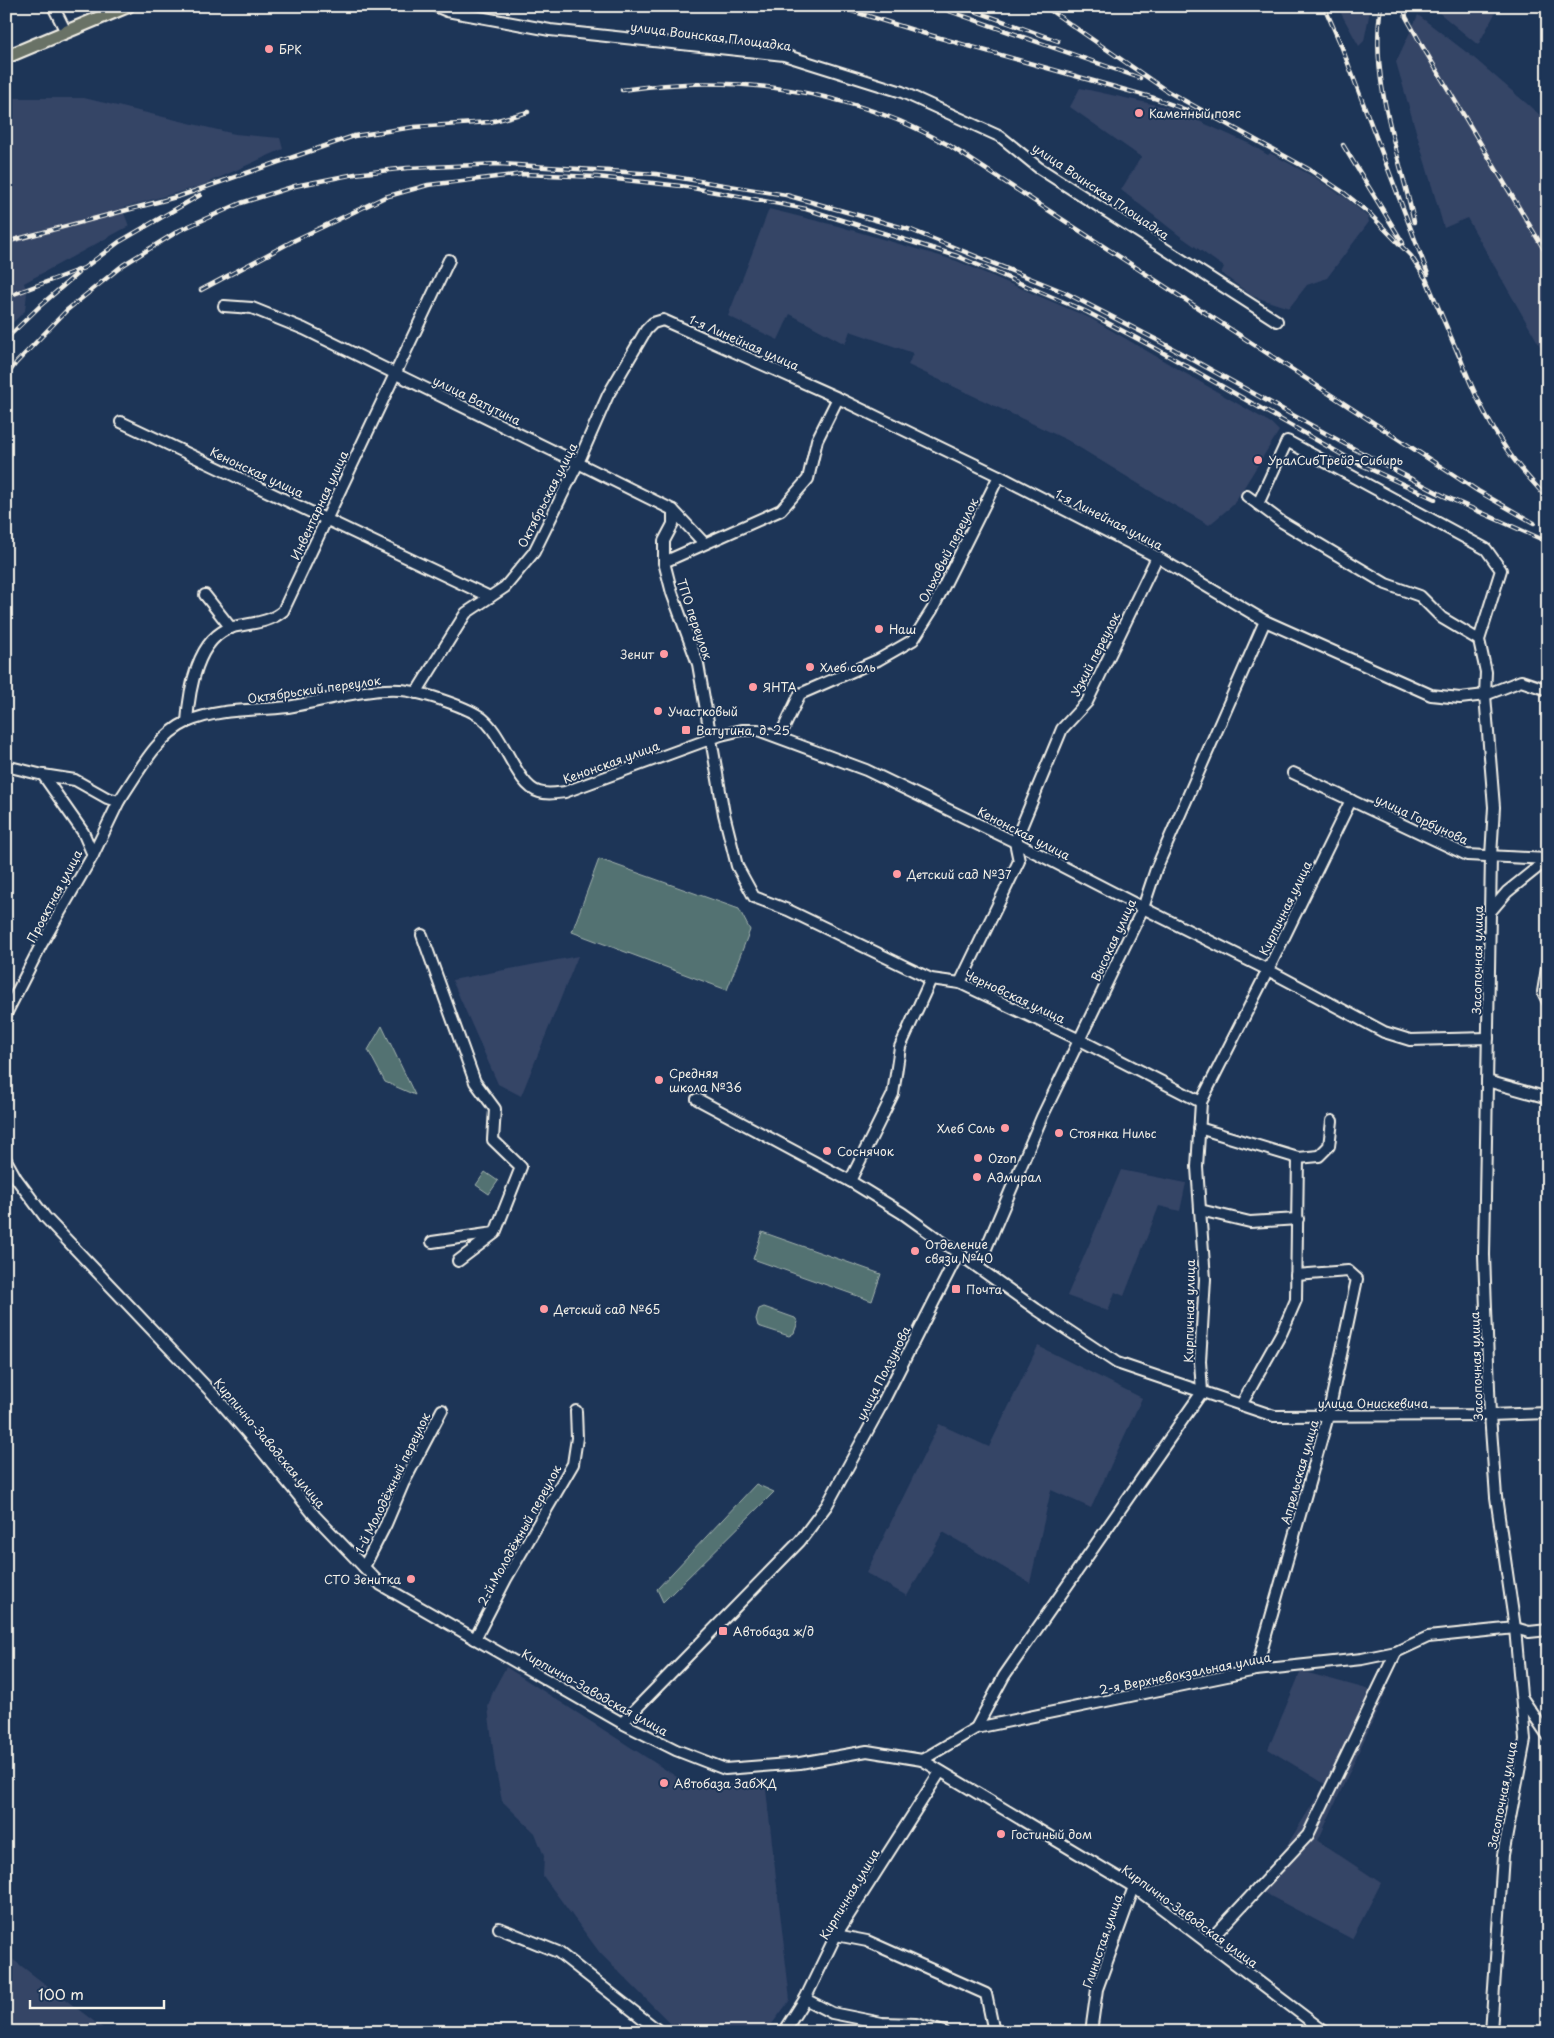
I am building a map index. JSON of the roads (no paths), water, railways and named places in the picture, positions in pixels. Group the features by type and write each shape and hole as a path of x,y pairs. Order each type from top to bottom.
{"main road":[{"path":"6,57 128,6"}],"street":[{"path":"54,6 66,32"},
{"name":"улица Воинская Площадка","path":"435,6 447,12 550,30 784,55 902,92 1001,137 1039,168 1277,321"},
{"name":"Инвентарная улица","path":"187,722 188,706 199,660 212,641 222,632 231,628 275,618 283,611 449,260"},
{"name":"улица Ватутина","path":"224,306 252,308 304,329 578,463 673,510 704,543"},
{"name":"1-я Линейная улица","path":"663,320 838,398 999,476 1157,557 1265,621 1431,696 1460,698 1485,695 1520,681 1548,690"},
{"name":"Октябрьская улица","path":"416,693 466,613 506,587 534,552 578,463 608,395 646,330 653,323 663,320"},
{"path":"664,562 781,510 808,479 817,440 838,398"},
{"name":"Кенонская улица","path":"121,422 490,597"},
{"path":"1247,496 1282,522 1386,584 1420,596 1442,618 1479,640 1501,570 1486,549 1287,441 1258,504"},
{"name":"Ольховый переулок","path":"780,736 800,694 878,660 913,640 932,610 999,476"},
{"name":"ТПО переулок","path":"673,510 673,524 664,541 664,562 672,593 698,664 724,814 737,866 754,897 788,910"},
{"name":"Узкий переулок","path":"1015,842 1062,729 1087,702 1157,557"},
{"path":"205,595 231,628"},
{"name":"Высокая улица","path":"978,1267 1042,1117 1142,908 1156,869 1265,621"},
{"name":"Засопочная улица","path":"1479,640 1486,672 1485,695 1494,808 1491,856 1484,1255 1490,1416 1496,1497 1515,1628 1525,1740 1503,1856 1491,2032"},
{"name":"Октябрьский переулок","path":"93,854 119,802 153,751 173,731 187,722 213,714 288,707 362,692 401,690 416,693 455,705 480,716 497,735 525,782 538,792"},
{"name":"Кенонская улица","path":"538,792 565,792 712,738 750,729 780,736 866,770 1015,842 1142,908 1268,970 1384,1032 1410,1040 1488,1038"},
{"path":"6,766 75,780 107,798 119,802"},
{"name":"улица Горбунова","path":"1293,773 1467,855 1548,859"},
{"name":"Проектная улица","path":"6,1014 93,854 83,832 43,775"},
{"name":"Кирпичная улица","path":"1202,1392 1200,1361 1205,1280 1197,1167 1201,1102 1351,800"},
{"path":"960,983 1019,861 1015,842"},
{"path":"1490,912 1507,892 1548,859"},
{"name":"Черновская улица","path":"788,910 932,979 960,983 1080,1040 1201,1102"},
{"path":"422,935 475,1082 495,1108 494,1140 521,1167 495,1233 458,1261"},
{"path":"1548,962 1543,992 1548,1002"},
{"path":"850,1181 894,1094 900,1047 932,979"},
{"path":"1487,1081 1548,1098"},
{"path":"697,1099 850,1181 902,1213 958,1254"},
{"path":"1199,1128 1298,1158 1319,1156 1328,1146 1332,1121"},
{"path":"1241,1405 1282,1332 1296,1300 1298,1158"},
{"name":"Кирпично-Заводская улица","path":"6,1160 16,1178 45,1217 215,1396 315,1516 382,1585 622,1723 676,1750 725,1769 800,1763 867,1751 922,1760 1134,1888 1325,2032"},
{"path":"1200,1210 1250,1222 1298,1219"},
{"path":"432,1242 495,1233"},
{"name":"улица Онискевича","path":"958,1254 1036,1309 1118,1363 1274,1416 1490,1416 1548,1413"},
{"name":"улица Ползунова","path":"622,1723 800,1541 827,1505 880,1408 958,1254"},
{"name":"Апрельская улица","path":"1256,1670 1328,1416 1356,1279 1348,1271 1296,1275"},
{"path":"976,1728 1004,1676 1202,1392"},
{"name":"1-й Молодёжный переулок","path":"364,1567 386,1524 402,1484 442,1410"},
{"name":"2-й Молодёжный переулок","path":"475,1639 506,1579 573,1464 577,1438 576,1410"},
{"name":"2-я Верхневокзальная улица","path":"922,1760 976,1728 1256,1670 1362,1659 1396,1652 1428,1637 1515,1628 1529,1632 1548,1630"},
{"path":"1207,1943 1308,1834 1396,1652"},
{"path":"1521,1698 1548,1736"},
{"name":"Кирпичная улица","path":"784,2032 804,1999 836,1935 940,1772"},
{"name":"Глинистая улица","path":"1091,2032 1097,1989 1134,1888"},
{"path":"499,1928 558,1952 660,2032"},
{"path":"836,1935 867,1941 986,1994 994,2032"},
{"path":"804,1999 832,2013 882,2024 916,2024 944,2032"}],"railway":[{"path":"836,6 926,34 1154,98 1192,112"},
{"path":"935,6 1140,78"},
{"path":"961,6 1058,41"},
{"path":"1044,6 1167,91 1310,170 1343,192 1369,213 1411,256 1426,279 1459,356"},
{"path":"1324,6 1341,45 1428,274"},
{"path":"1381,6 1378,33 1382,88 1414,222"},
{"path":"1404,6 1406,17 1424,49 1548,256"},
{"path":"622,90 691,84 759,86 826,97 859,106 913,127 947,144 1478,491 1534,523"},
{"path":"6,242 180,196 354,136 414,127 490,122 528,112"},
{"path":"1343,145 1403,243"},
{"path":"6,377 16,363 67,310 123,265 180,230 241,203 295,186 355,174 407,168 500,164 656,174 786,195 911,230 1064,292 1159,341 1345,444 1444,496 1548,542"},
{"path":"201,290 295,240 385,197 428,185 523,174 597,177 681,186 806,209 957,256 1087,312 1153,347 1355,462 1435,499"},
{"path":"6,297 84,268 119,242 200,195"},
{"path":"6,339 78,273"},
{"path":"1457,349 1468,378 1497,435 1519,466 1548,499"}],"place":[{"name":"БРК","path":"269,49"},
{"name":"Каменный пояс","path":"1139,113"},
{"name":"УралСибТрейд-Сибирь","path":"1258,460"},
{"name":"Наш","path":"879,629"},
{"name":"Зенит","path":"664,654"},
{"name":"Хлеб соль","path":"810,667"},
{"name":"ЯНТА","path":"753,687"},
{"name":"Участковый","path":"658,711"},
{"name":"Ватутина, д. 25","path":"686,730"},
{"name":"Детский сад №37","path":"897,874"},
{"name":"Средняя школа №36","path":"659,1080"},
{"name":"Хлеб Соль","path":"1005,1128"},
{"name":"Стоянка Нильс","path":"1059,1133"},
{"name":"Соснячок","path":"827,1151"},
{"name":"Ozon","path":"978,1158"},
{"name":"Адмирал","path":"977,1177"},
{"name":"Отделение связи №40","path":"915,1251"},
{"name":"Почта","path":"956,1289"},
{"name":"Детский сад №65","path":"544,1309"},
{"name":"СТО Зенитка","path":"411,1579"},
{"name":"Автобаза ж/д","path":"723,1631"},
{"name":"Автобаза ЗабЖД","path":"664,1783"},
{"name":"Гостиный дом","path":"1001,1834"}]}
